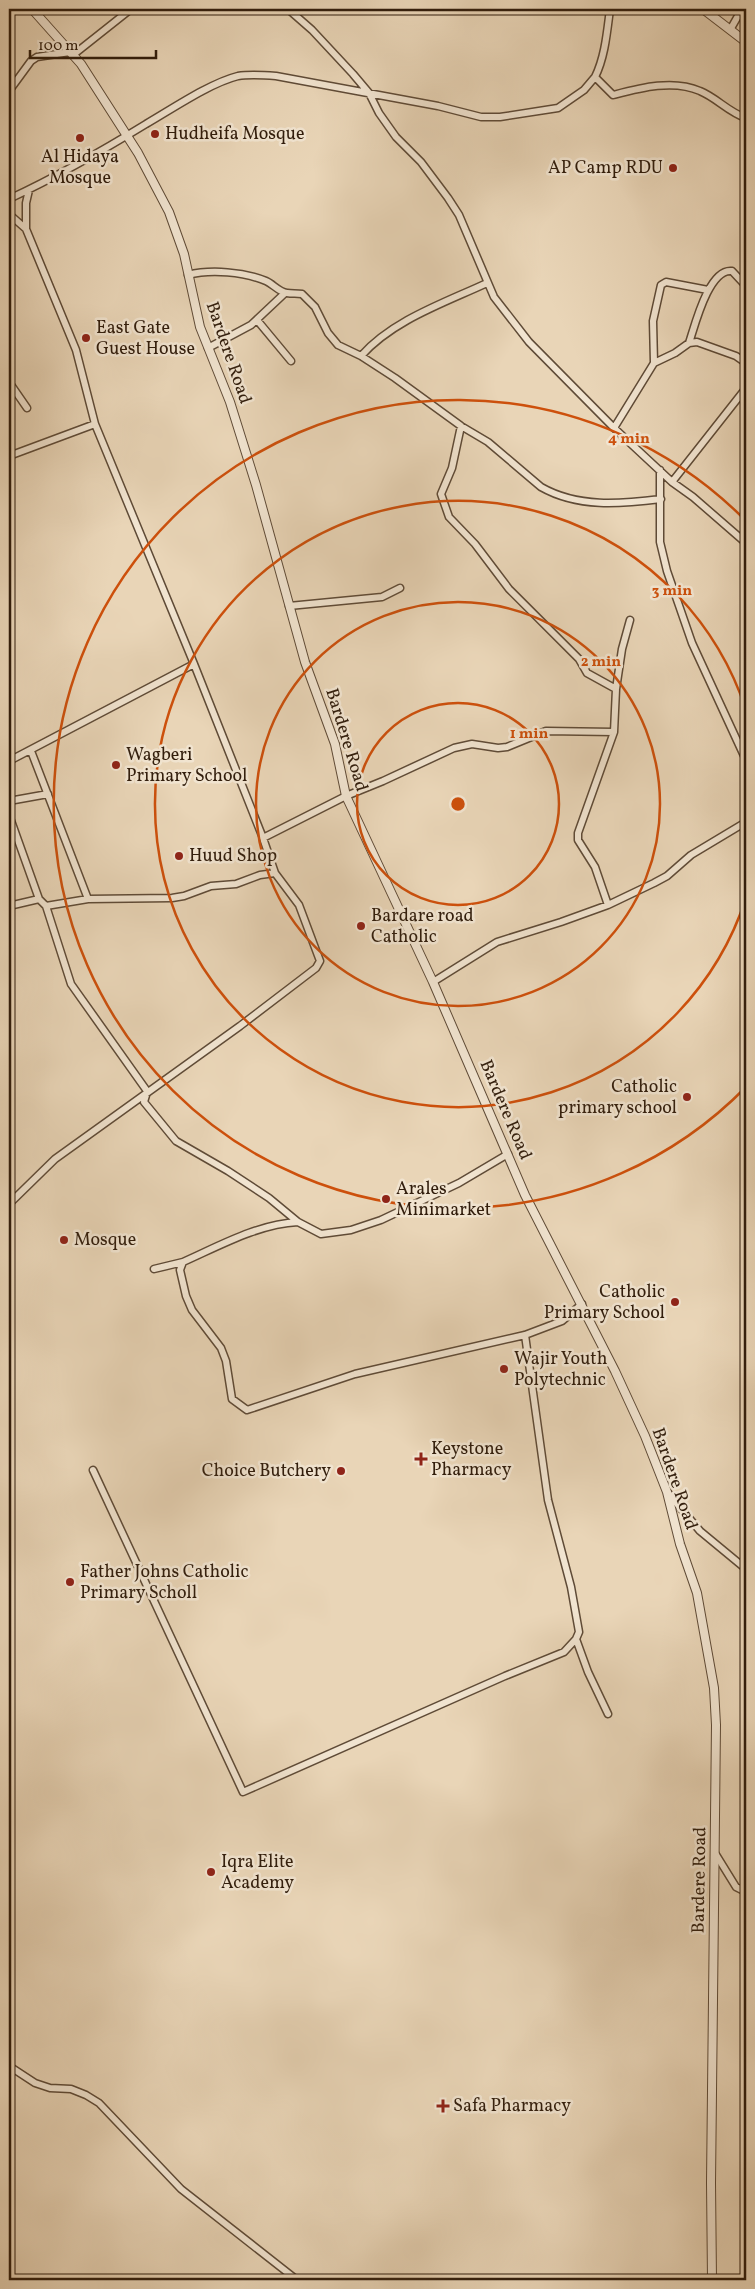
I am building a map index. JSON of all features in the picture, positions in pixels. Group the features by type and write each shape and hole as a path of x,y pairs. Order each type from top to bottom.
{"street":[{"name":"Bardere Road","path":"32,9 82,64 127,136 169,212 184,254 208,348 222,378 254,476 305,662 335,744 346,796 433,982 537,1218 582,1304 645,1436 667,1492 680,1544 697,1593 714,1688 717,1787 711,2183 712,2280"},
{"path":"9,91 31,61 37,57 71,53 131,9"},
{"path":"288,9 312,30 368,93 379,114 396,137 421,162 448,198 466,231 487,283 503,310 529,342 614,428 672,482 693,497 746,543"},
{"path":"9,199 127,136 220,82 236,76 250,74 276,76 438,106 481,117 500,117 558,108 584,90 595,78 606,38 610,9"},
{"path":"703,9 746,42"},
{"path":"730,30 742,9"},
{"path":"595,78 613,95 643,88 668,86 701,91 733,114 746,118"},
{"path":"9,1204 55,1159 240,1026 316,968 320,961 299,905 275,873 194,664 95,424 76,350 26,229 26,204 29,190"},
{"path":"9,214 26,229"},
{"path":"654,363 676,353 688,343 708,290 718,275 728,270 736,274 746,285"},
{"path":"188,275 199,272 226,273 266,282 285,293 302,294 309,299 332,340 338,346 361,356 395,378 461,426 488,442 541,487 558,496 585,502 627,503 661,499"},
{"path":"614,428 654,363 653,320 661,285 666,282 708,290"},
{"path":"361,356 375,341 402,323 487,283"},
{"path":"208,348 245,329 285,293"},
{"path":"257,320 291,361"},
{"path":"688,343 697,342 736,356 746,363"},
{"path":"9,382 27,408"},
{"path":"672,482 746,388"},
{"path":"9,456 95,424"},
{"path":"461,426 452,468 442,487 441,494 449,517 475,544 509,589 579,659 587,673 616,689"},
{"path":"660,470 660,542 667,570 692,643 746,760"},
{"path":"289,606 382,597 400,588"},
{"path":"608,905 595,867 578,840 578,833 614,732 616,689 622,649 630,620"},
{"path":"9,761 194,664"},
{"path":"263,838 346,796 383,782 446,750 464,745 507,747 546,731 614,732"},
{"path":"31,751 88,899"},
{"path":"9,800 48,794"},
{"path":"9,815 39,899 46,906 71,984 147,1092"},
{"path":"433,982 497,942 608,905 667,876 691,855 746,822"},
{"path":"46,906 88,899 172,898 184,896 211,886 236,884 260,875 275,873"},
{"path":"9,906 39,899"},
{"path":"147,1092 144,1102 176,1141 269,1198 298,1222 321,1234 351,1230 381,1220 451,1187 508,1154"},
{"path":"154,1269 183,1262 246,1234 282,1223 298,1222"},
{"path":"183,1262 180,1270 192,1310 221,1348 226,1361 232,1399 247,1410 355,1374 525,1335 562,1321 582,1304"},
{"path":"93,1470 243,1792 505,1676 549,1660 564,1652 576,1639 578,1623 571,1587 548,1500 525,1335"},
{"path":"667,1492 700,1531 746,1569"},
{"path":"576,1639 588,1672 608,1714"},
{"path":"715,1853 736,1887 746,1892"},
{"path":"9,2066 35,2083 50,2088 71,2089 99,2103 181,2189 297,2280"}],"place":[{"name":"Hudheifa Mosque","path":"155,134"},
{"name":"Al Hidaya Mosque","path":"80,138"},
{"name":"AP Camp RDU","path":"673,168"},
{"name":"East Gate Guest House","path":"86,338"},
{"name":"Wagberi Primary School","path":"116,765"},
{"name":"Huud Shop","path":"179,856"},
{"name":"Bardare road Catholic","path":"361,926"},
{"name":"Catholic primary school","path":"687,1097"},
{"name":"Arales Minimarket","path":"386,1199"},
{"name":"Mosque","path":"64,1240"},
{"name":"Catholic Primary School","path":"675,1302"},
{"name":"Wajir Youth Polytechnic","path":"504,1369"},
{"name":"Keystone Pharmacy","path":"421,1459"},
{"name":"Choice Butchery","path":"341,1471"},
{"name":"Father Johns Catholic Primary Scholl","path":"70,1582"},
{"name":"Iqra Elite Academy","path":"211,1872"},
{"name":"Safa Pharmacy","path":"443,2106"}]}
